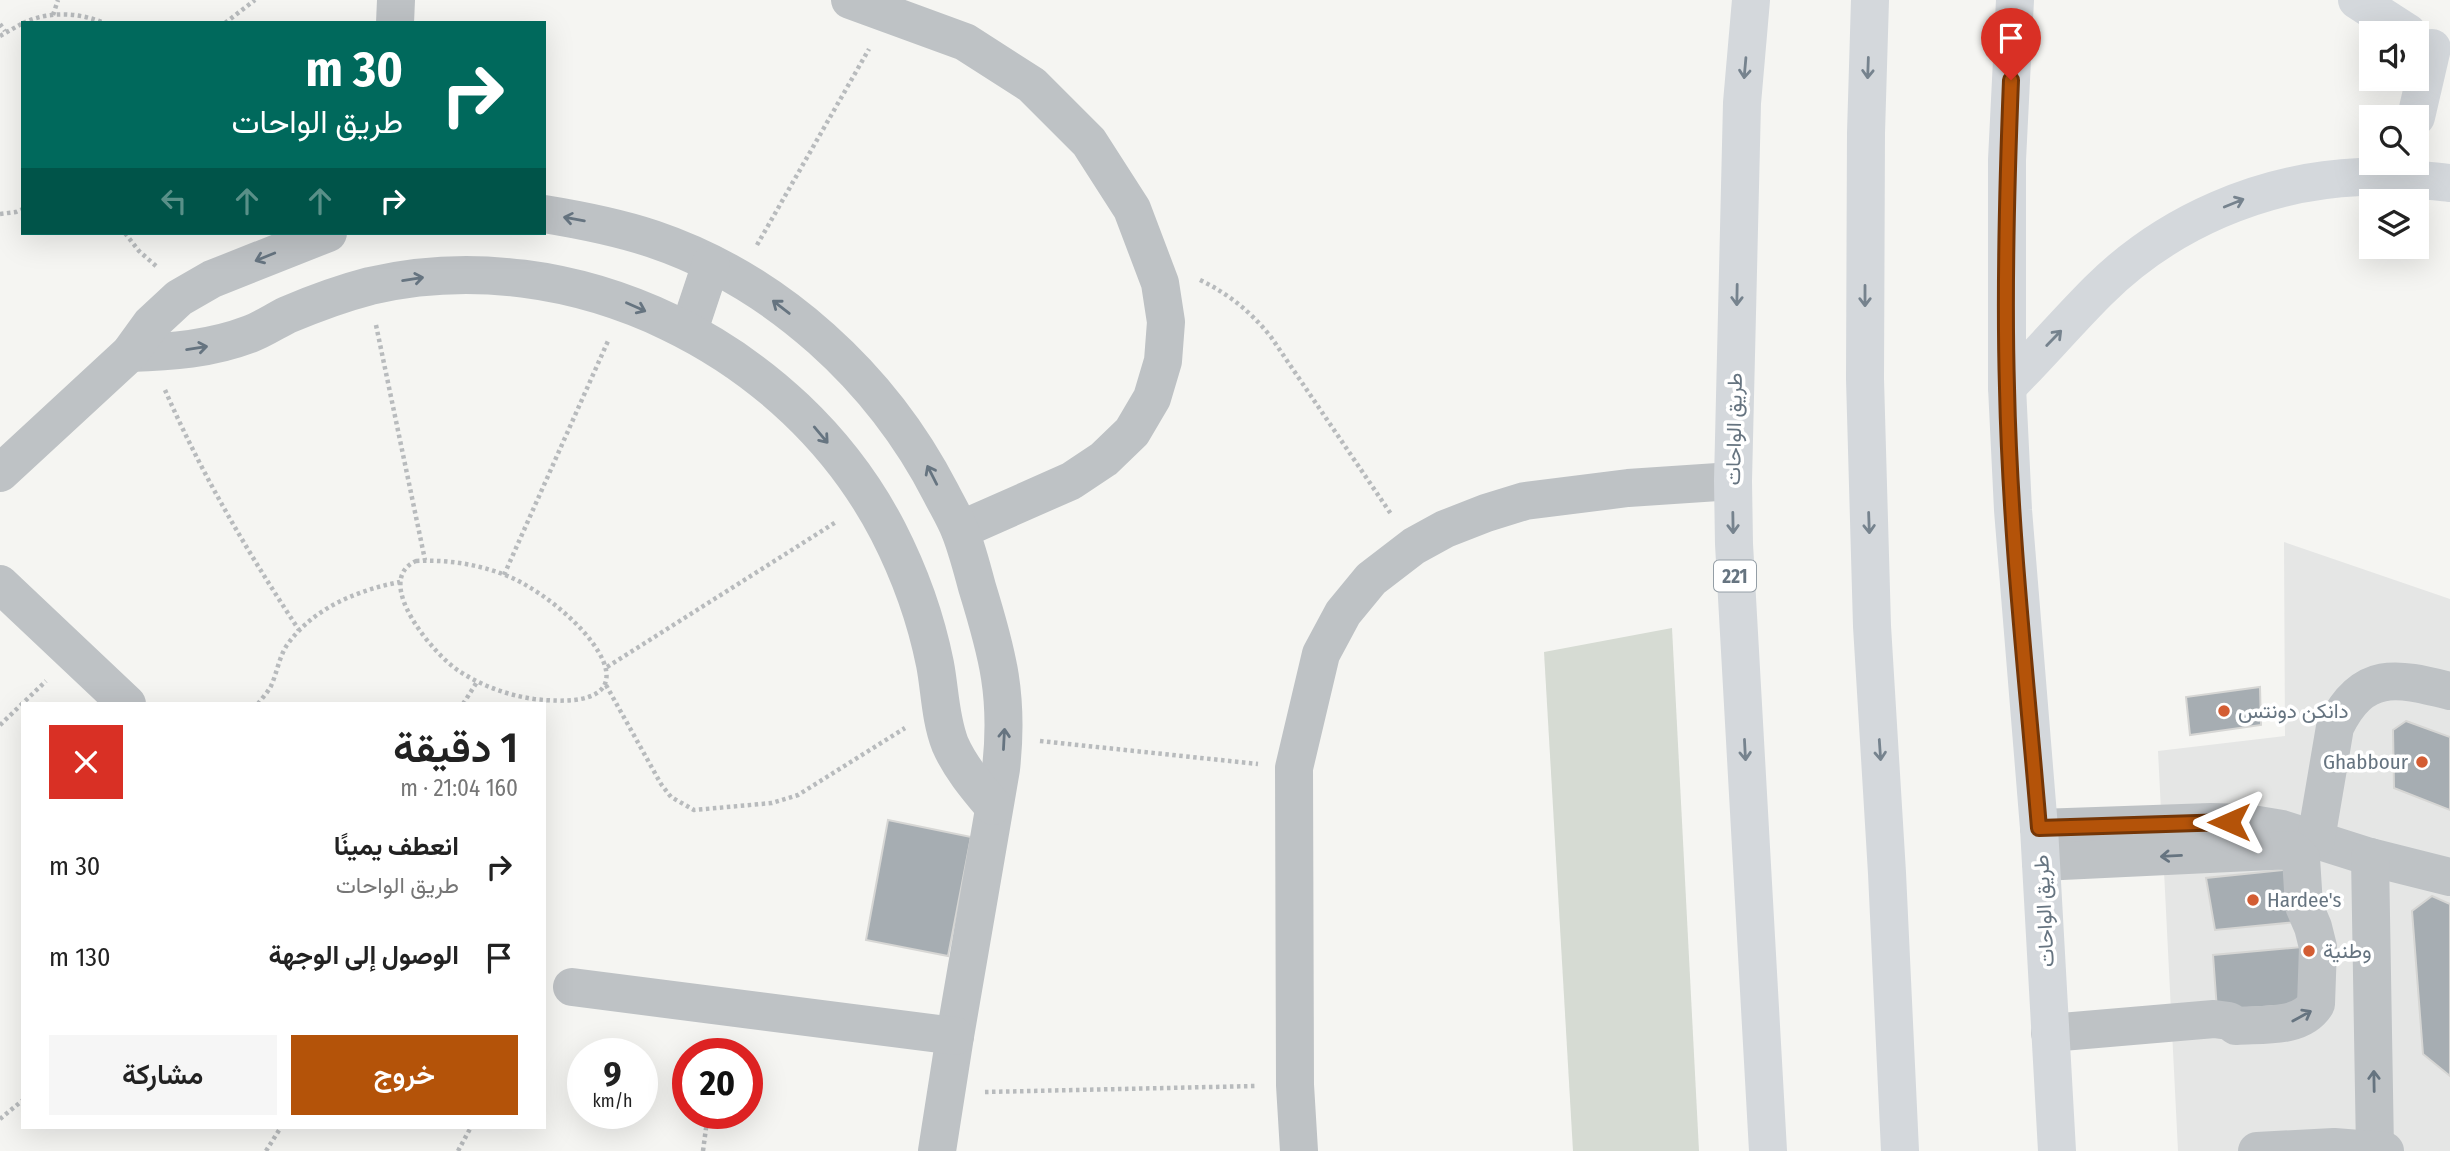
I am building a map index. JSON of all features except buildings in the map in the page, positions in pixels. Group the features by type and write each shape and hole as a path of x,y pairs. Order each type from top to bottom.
{"main road":[{"name":"طريق الواحات","path":"1751,0 1742,103 1733,481 1734,544 1768,1151"},
{"path":"1870,0 1866,133 1865,407 1872,626 1900,1151"},
{"name":"طريق الواحات","path":"2015,0 2007,160 2007,387 2013,510 2040,845 2057,1151"},
{"path":"2357,0 2390,21"},
{"path":"2007,387 2099,290 2164,238 2238,201 2319,180 2373,175"},
{"path":"2422,175 2450,183"}],"street":[{"path":"395,21 396,0"},
{"path":"850,0 965,42 1032,85 1089,142 1132,209 1160,283 1166,322 1163,361 1152,398 1132,432 1104,459 1072,481 960,530"},
{"path":"546,214 594,223 654,240 724,272 775,302 833,348 884,403 926,464 960,530 998,656 1003,693 1004,737 1001,769 937,1151"},
{"path":"0,473 139,353 151,324 179,298 224,274 323,235"},
{"path":"689,330 724,272"},
{"path":"139,353 212,346 368,286 422,277 491,276 559,284 625,302 689,330 749,368 804,415 850,470 888,531 916,597 934,663 940,706 950,744 970,778 993,806"},
{"path":"1299,1151 1295,1085 1293,768 1321,654 1343,613 1371,579 1413,546 1445,529 1525,501 1628,488 1733,481"},
{"path":"0,584 125,702"},
{"path":"2316,839 2335,727 2343,710 2356,696 2371,686 2389,681 2408,680 2450,691"},
{"path":"2040,845 2211,822 2246,823 2282,829 2370,857 2450,877"},
{"path":"2040,845 2287,850 2297,853 2301,858 2304,906 2316,937 2316,1004 2304,1018 2236,1026 2217,1038 2051,1044"},
{"path":"2257,1151 2334,1147 2380,1150 2370,857"},
{"path":"572,987 955,1036"}],"path":[{"path":"53,15 58,0"},
{"path":"228,21 255,0"},
{"path":"30,21 53,15 77,14 98,21"},
{"path":"724,272 889,14"},
{"path":"0,24 5,31"},
{"path":"0,36 21,24"},
{"path":"0,214 21,210"},
{"path":"1149,255 1213,286 1255,317 1279,348 1413,546"},
{"path":"368,286 425,561"},
{"path":"504,575 625,302"},
{"path":"139,353 253,561 299,630"},
{"path":"607,667 869,501"},
{"path":"425,561 479,567 528,586 567,613 583,629 607,667 606,685 597,694 590,696 544,700 521,697 477,682 440,656 425,639 404,602 400,582 403,570 408,564 425,561"},
{"path":"259,702 270,687 286,647 299,630 334,604 377,586 400,582"},
{"path":"24,702 74,654"},
{"path":"464,702 477,682"},
{"path":"606,685 661,784 671,797 694,810 772,803 798,796 940,706"},
{"path":"0,725 21,705"},
{"path":"1004,737 1293,768"},
{"path":"946,1093 1295,1085"},
{"path":"0,1119 21,1102"},
{"path":"267,1151 280,1129"},
{"path":"458,1151 470,1129"},
{"path":"703,1151 706,1129"}],"shaded area":[{"name":"وطنية","path":"2284,542 2450,599 2450,1151 2178,1151 2158,751 2285,736"},
{"path":"1672,628 1699,1151 1573,1151 1544,652"}],"place":[{"name":"دانكن دونتس","path":"2224,711"},
{"name":"Ghabbour","path":"2422,762"},
{"name":"Hardee's","path":"2253,900"},
{"name":"وطنية","path":"2309,951"}],"route":[{"path":"2011,80 2007,160 2007,387 2013,510 2039,828 2229,822"}]}
